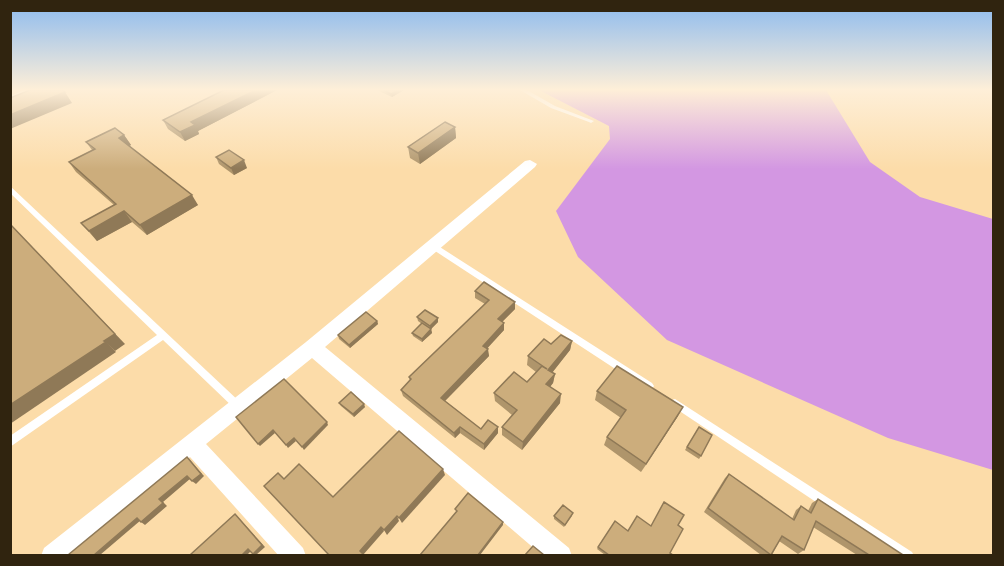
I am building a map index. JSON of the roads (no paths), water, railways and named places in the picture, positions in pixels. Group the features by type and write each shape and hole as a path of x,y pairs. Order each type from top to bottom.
{"street":[{"path":"52,555 312,346 530,164"},
{"path":"312,346 561,555"},
{"path":"191,443 294,555"}],"lane":[{"path":"579,116 591,121"},
{"path":"10,188 238,406"},
{"path":"432,245 660,394"},
{"path":"10,442 164,335"},
{"path":"670,400 908,555"}]}
